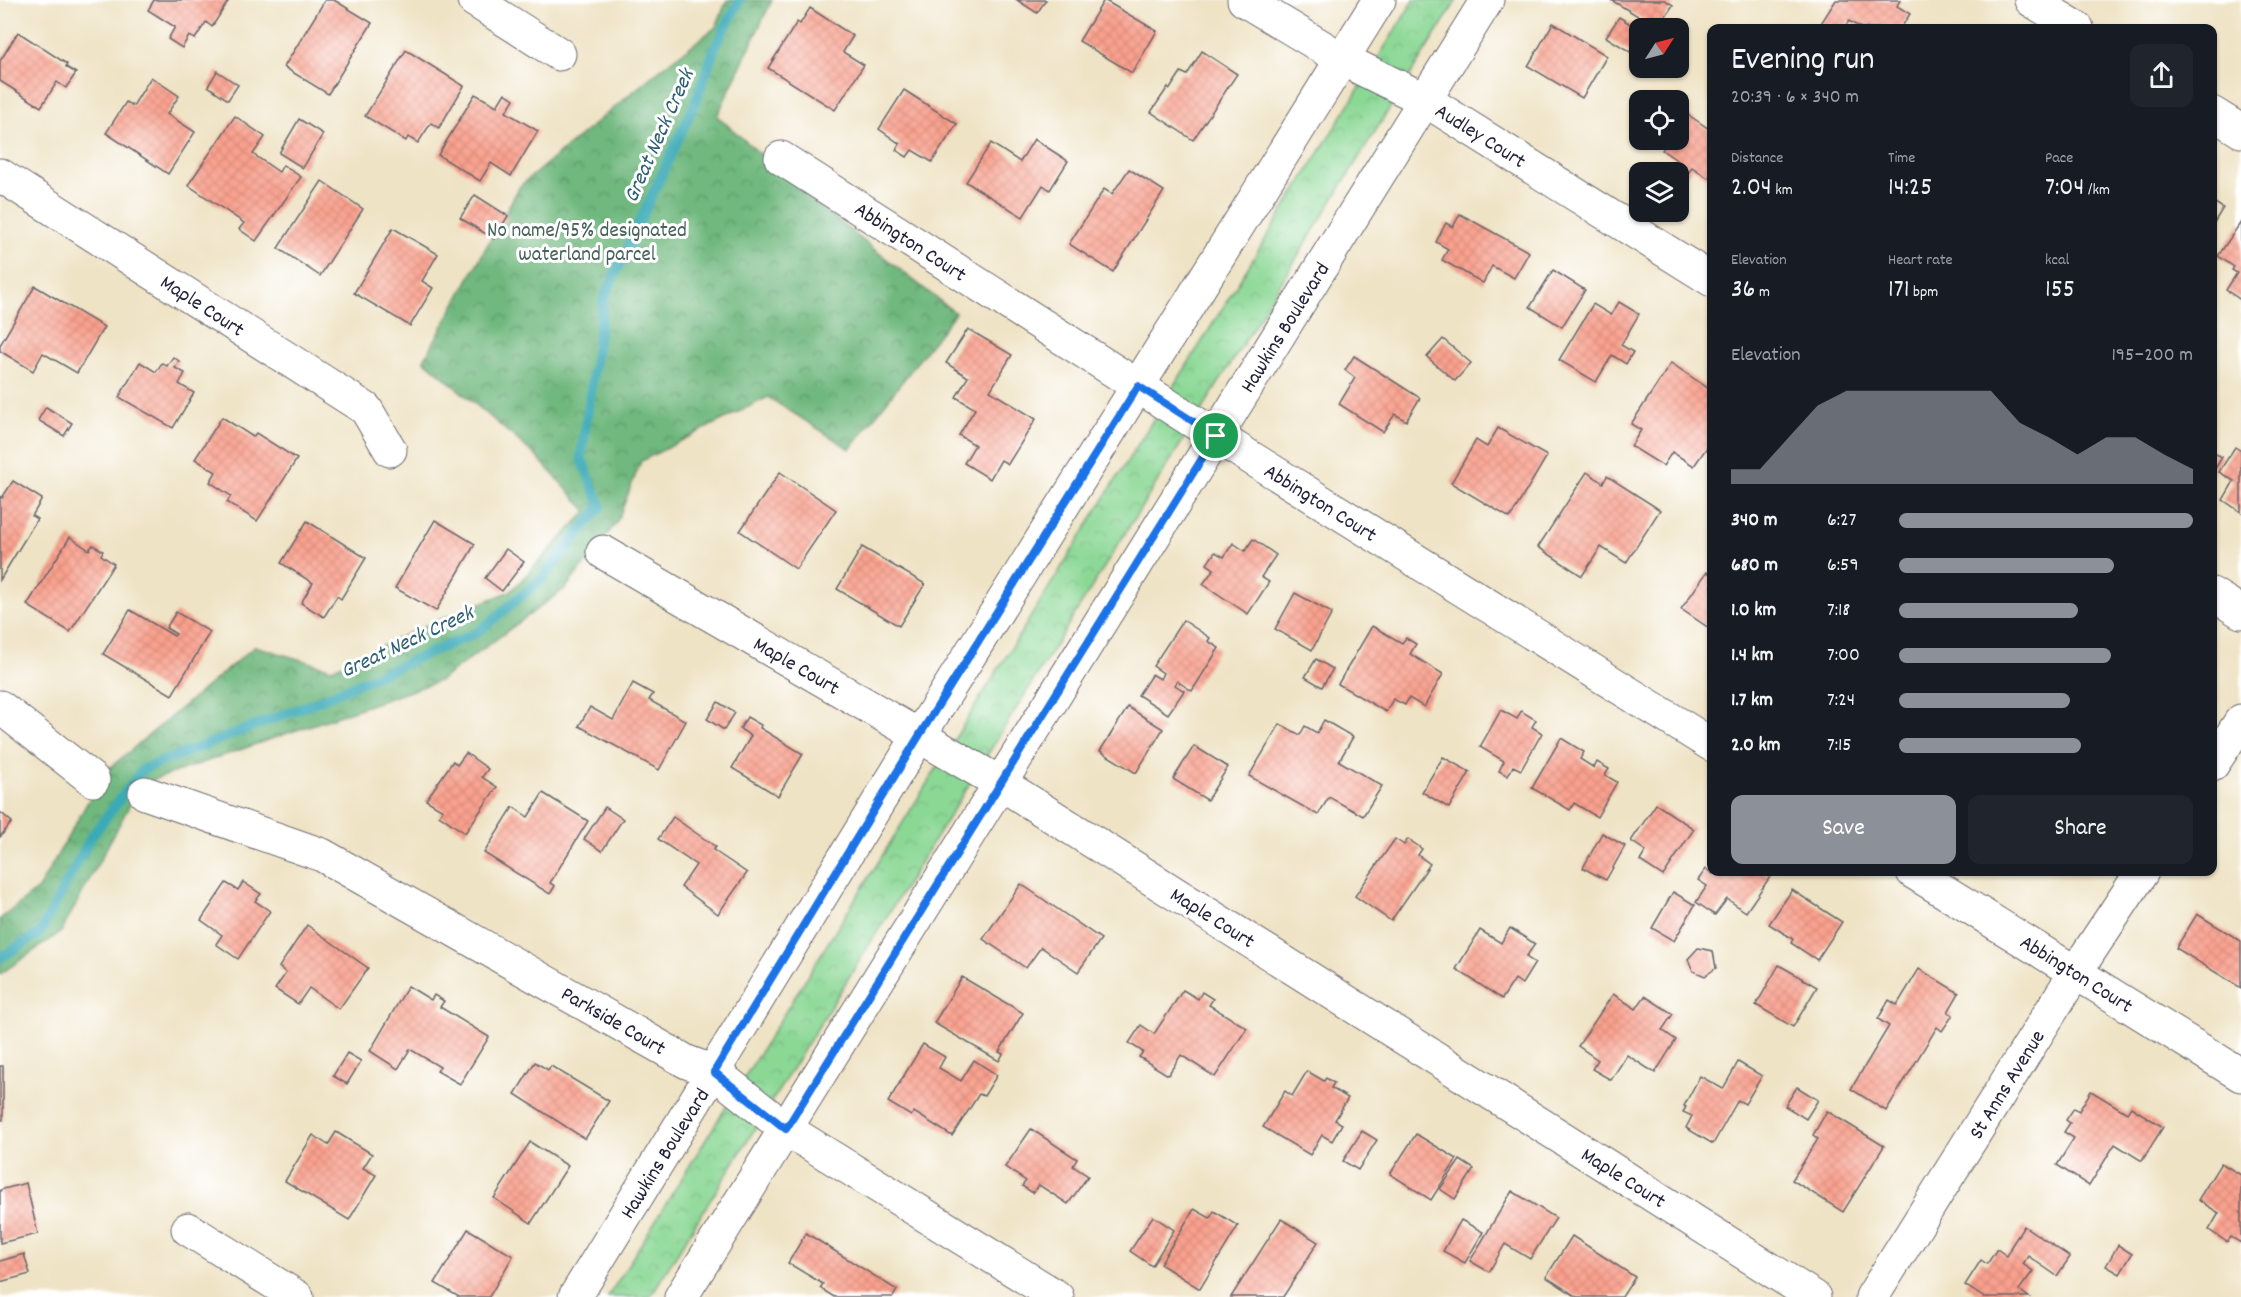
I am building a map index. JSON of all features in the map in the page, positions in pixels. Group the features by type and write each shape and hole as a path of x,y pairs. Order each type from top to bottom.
{"street":[{"path":"474,0 559,54"},
{"name":"Audley Court","path":"1244,0 1342,59 1425,100 1707,276"},
{"name":"Hawkins Boulevard","path":"575,1297 919,736 1379,0"},
{"name":"Hawkins Boulevard","path":"681,1297 1487,0"},
{"path":"2031,0 2070,24"},
{"path":"2217,116 2241,131"},
{"name":"Abbington Court","path":"781,158 1216,436 1707,743"},
{"name":"Maple Court","path":"0,175 366,409 390,450"},
{"name":"Maple Court","path":"603,552 1000,783 1814,1297"},
{"path":"2217,597 2241,612"},
{"path":"0,707 93,780"},
{"path":"2217,757 2241,721"},
{"name":"Parkside Court","path":"145,793 322,855 687,1062 714,1072 786,1129 1057,1297"},
{"name":"Abbington Court","path":"1919,876 2241,1075"},
{"name":"St Anns Avenue","path":"1872,1297 2139,876"},
{"path":"188,1229 297,1297"}],"green space":[{"name":"No name/95% designated waterland parcel","path":"727,0 772,0 717,116 818,205 955,313 850,449 768,397 641,461 617,522 566,588 439,681 141,784 61,932 0,974 0,919 38,889 105,772 255,646 332,669 429,624 511,591 587,511 535,455 424,360 520,186 658,71 716,27"},
{"path":"1414,0 1457,0 650,1297 608,1297"}],"building":[{"path":"154,0 229,0 212,27 206,22 195,39 189,36 182,48 168,39 175,27 148,10"},
{"path":"325,0 334,0 372,23 328,94 284,67"},
{"path":"1017,0 1046,0 1037,13"},
{"path":"1104,0 1157,31 1132,73 1079,41"},
{"path":"1611,0 1665,0 1673,5 1665,18 1641,18"},
{"path":"1836,0 1900,0 1897,6 1910,14 1904,24 1854,24 1849,21 1847,24 1821,24"},
{"path":"810,8 853,36 843,52 864,65 835,110 768,68 797,22 800,24"},
{"path":"1619,17 1629,23 1629,51 1606,37"},
{"path":"1553,23 1607,56 1582,98 1528,66"},
{"path":"18,32 67,64 66,67 76,73 66,88 57,82 41,107 0,81 0,61"},
{"path":"406,50 464,86 439,128 431,123 418,143 408,137 406,141 365,116"},
{"path":"1202,51 1237,74 1193,140 1151,112 1181,72 1187,75"},
{"path":"217,71 238,85 228,100 208,86"},
{"path":"151,77 179,96 167,114 195,132 168,174 106,133 126,102 133,106"},
{"path":"904,90 957,124 932,162 912,150 907,157 896,150 900,144 879,129"},
{"path":"505,93 514,99 506,112 538,131 511,176 491,163 480,181 438,155 475,94 497,106"},
{"path":"1689,115 1707,128 1707,177 1692,167 1689,172 1689,162 1680,162 1662,150 1689,150"},
{"path":"235,116 265,137 253,154 279,172 283,165 301,177 256,241 239,229 244,223 188,185"},
{"path":"299,119 323,134 303,168 279,153"},
{"path":"1034,139 1068,161 1050,190 1043,185 1023,217 966,182 991,143 1020,162"},
{"path":"1129,169 1164,191 1113,272 1069,244 1104,189 1112,194"},
{"path":"322,181 363,209 320,276 278,248"},
{"path":"475,195 508,216 494,239 460,218"},
{"path":"2217,204 2223,208 2217,218"},
{"path":"1460,214 1529,252 1514,278 1492,266 1483,283 1442,260 1448,249 1436,242 1446,223 1453,227"},
{"path":"2241,222 2241,300 2226,290 2237,273 2232,270 2234,267 2218,256"},
{"path":"393,228 438,254 422,281 433,288 410,326 354,293"},
{"path":"1553,270 1585,290 1562,327 1530,307"},
{"path":"35,286 104,327 77,373 43,353 33,371 0,351 0,345"},
{"path":"1619,302 1639,314 1621,345 1633,352 1626,364 1612,355 1596,382 1559,360 1593,304 1611,315"},
{"path":"968,329 1012,355 990,391 1036,419 1008,464 1001,460 990,479 964,463 975,445 959,435 975,409 956,397 968,377 946,363"},
{"path":"1443,339 1471,363 1455,381 1427,357"},
{"path":"1354,356 1420,398 1406,421 1395,414 1383,432 1339,404 1355,378 1345,370"},
{"path":"173,357 179,361 175,368 185,373 179,384 194,393 173,428 119,397 140,362 156,372 162,363 167,366"},
{"path":"1671,363 1707,388 1707,447 1694,466 1672,452 1663,466 1631,446 1641,430 1631,424"},
{"path":"46,407 72,423 64,436 38,420"},
{"path":"222,417 253,437 256,433 297,459 257,521 227,502 231,496 210,482 216,472 195,459"},
{"path":"1498,428 1547,456 1510,518 1451,483 1476,440 1487,447"},
{"path":"2235,447 2241,451 2241,512 2223,500 2234,481 2219,472"},
{"path":"2217,454 2222,457 2217,466"},
{"path":"780,472 836,510 796,569 740,531"},
{"path":"1587,472 1603,483 1607,476 1660,510 1626,563 1601,547 1582,576 1538,547"},
{"path":"13,481 42,499 32,516 37,519 0,580 0,496 2,498"},
{"path":"435,520 475,544 436,611 395,588"},
{"path":"307,521 366,558 341,599 337,596 324,617 301,603 313,583 281,563"},
{"path":"70,537 89,550 93,545 103,551 101,555 114,564 70,632 27,605"},
{"path":"1253,539 1276,555 1261,577 1269,582 1248,614 1203,584 1214,569 1207,564 1215,552 1224,557 1233,543 1245,551"},
{"path":"862,547 925,584 899,626 837,589"},
{"path":"506,549 524,562 502,591 485,578"},
{"path":"1707,572 1707,627 1681,609"},
{"path":"1295,593 1332,613 1312,650 1275,629"},
{"path":"130,610 174,636 176,634 166,628 176,612 210,632 172,695 103,654"},
{"path":"1183,620 1210,638 1208,641 1219,648 1192,691 1177,681 1175,685 1184,691 1168,714 1138,695 1152,674 1160,679 1163,673 1153,666"},
{"path":"1372,626 1402,643 1406,638 1416,644 1410,654 1443,674 1424,707 1409,698 1405,705 1393,699 1386,712 1338,684"},
{"path":"1316,659 1333,669 1322,687 1305,677"},
{"path":"633,683 653,694 649,700 686,721 659,770 579,726 590,707 613,720"},
{"path":"718,702 735,713 724,730 707,719"},
{"path":"1128,707 1163,729 1136,773 1100,751"},
{"path":"1501,710 1517,719 1521,711 1536,720 1532,727 1542,733 1521,770 1513,766 1508,776 1499,771 1504,761 1480,747"},
{"path":"747,717 761,725 760,728 803,754 778,796 732,768 751,736 740,729"},
{"path":"1324,720 1353,737 1339,761 1382,786 1363,816 1329,797 1318,815 1249,776 1280,724 1300,735 1305,726 1317,733"},
{"path":"1561,738 1584,752 1580,759 1594,768 1597,762 1609,769 1605,775 1617,782 1597,817 1574,803 1570,810 1532,788"},
{"path":"1194,746 1228,767 1207,800 1173,779"},
{"path":"466,753 488,769 482,777 497,787 465,833 439,815 443,810 426,800 453,761 457,765"},
{"path":"1443,757 1470,772 1449,808 1422,792"},
{"path":"543,793 588,821 550,883 555,886 550,894 484,853 513,807 528,817"},
{"path":"1656,804 1694,829 1663,876 1640,861 1646,851 1631,841"},
{"path":"605,807 623,819 602,851 584,839"},
{"path":"0,812 12,822 0,837"},
{"path":"673,817 716,847 713,850 747,873 718,914 681,887 696,865 658,839"},
{"path":"1602,833 1625,846 1606,880 1583,868"},
{"path":"1395,839 1404,845 1408,839 1422,849 1418,855 1430,864 1391,921 1355,896"},
{"path":"1706,869 1707,876 1770,877 1746,912 1727,899 1715,915 1696,902 1707,886 1698,880"},
{"path":"243,882 261,894 255,901 270,911 238,959 216,944 222,935 201,920 226,883 238,890"},
{"path":"1021,884 1101,939 1078,972 1041,947 1026,968 983,939"},
{"path":"1792,890 1842,922 1817,960 1791,943 1793,939 1769,924"},
{"path":"1673,892 1695,905 1674,941 1652,928"},
{"path":"2197,914 2241,941 2241,988 2176,948"},
{"path":"307,925 368,968 339,1009 309,988 298,1004 275,989 286,973 279,967"},
{"path":"1510,928 1535,944 1526,957 1535,963 1522,984 1515,979 1502,999 1456,969 1480,930 1501,943"},
{"path":"1698,948 1713,951 1716,968 1705,976 1693,971 1688,959"},
{"path":"1779,965 1817,987 1793,1027 1756,1005"},
{"path":"1919,969 1959,993 1948,1012 1953,1015 1942,1031 1937,1027 1886,1111 1851,1089 1889,1026 1878,1019 1889,1000 1897,1005"},
{"path":"962,977 1023,1013 999,1052 1003,1054 999,1061 934,1023"},
{"path":"408,986 431,1000 434,995 444,1001 440,1007 489,1037 460,1084 437,1071 440,1067 410,1049 398,1069 370,1051"},
{"path":"1183,990 1198,999 1202,992 1213,999 1209,1005 1247,1028 1215,1077 1181,1055 1168,1075 1139,1057 1143,1052 1129,1043 1141,1025 1154,1034"},
{"path":"1613,994 1636,1009 1645,996 1673,1014 1662,1030 1676,1040 1655,1073 1627,1055 1611,1080 1592,1069 1598,1060 1578,1046"},
{"path":"923,1044 945,1057 939,1068 961,1081 974,1060 997,1075 984,1096 979,1094 952,1136 914,1112 911,1116 888,1102"},
{"path":"347,1053 361,1061 347,1084 333,1076"},
{"path":"535,1062 548,1070 551,1066 609,1101 585,1139 515,1094"},
{"path":"1738,1062 1762,1076 1745,1104 1738,1100 1713,1144 1686,1128 1692,1116 1683,1112 1686,1107 1684,1106 1700,1076 1723,1089"},
{"path":"0,1066 3,1066 3,1120 0,1120"},
{"path":"1307,1071 1324,1081 1326,1078 1334,1083 1331,1088 1348,1098 1335,1120 1342,1124 1332,1141 1322,1135 1310,1155 1263,1127 1285,1091 1292,1096"},
{"path":"1797,1087 1818,1100 1806,1119 1785,1106"},
{"path":"2091,1091 2127,1113 2131,1107 2163,1127 2142,1161 2115,1144 2089,1186 2057,1165 2074,1138 2064,1132 2070,1123 2066,1120 2074,1108 2079,1111"},
{"path":"1827,1111 1884,1146 1843,1212 1792,1180 1818,1139 1813,1135"},
{"path":"1031,1129 1077,1159 1073,1166 1088,1176 1068,1204 1039,1185 1033,1193 1022,1186 1026,1181 1005,1167"},
{"path":"1362,1131 1377,1140 1358,1170 1343,1161"},
{"path":"336,1132 372,1154 363,1168 376,1175 349,1220 285,1181 313,1135 328,1145"},
{"path":"1416,1134 1457,1159 1431,1200 1390,1174"},
{"path":"530,1142 568,1166 531,1223 494,1198"},
{"path":"1460,1160 1474,1169 1455,1199 1440,1189"},
{"path":"2221,1163 2241,1175 2241,1243 2231,1237 2227,1242 2209,1230 2219,1213 2198,1200"},
{"path":"26,1183 38,1234 0,1243 0,1190"},
{"path":"1512,1191 1556,1218 1530,1259 1505,1244 1489,1272 1470,1261"},
{"path":"1194,1209 1210,1218 1214,1211 1238,1226 1200,1289 1160,1264"},
{"path":"1153,1216 1174,1230 1152,1266 1130,1251"},
{"path":"1281,1219 1318,1242 1283,1297 1231,1297"},
{"path":"1461,1220 1483,1232 1465,1263 1443,1251"},
{"path":"2024,1226 2070,1257 2057,1276 2028,1256 2023,1264 2033,1271 2019,1290 2029,1297 1983,1297 1965,1285 1981,1260 1987,1264 1997,1249 2007,1256"},
{"path":"468,1229 513,1256 489,1297 459,1297 435,1283"},
{"path":"806,1233 897,1290 893,1297 834,1297 820,1288 823,1284 788,1263"},
{"path":"1572,1236 1635,1277 1622,1297 1577,1297 1546,1277"},
{"path":"2118,1245 2132,1254 2120,1274 2106,1266"},
{"path":"24,1254 30,1274 0,1282 0,1261"}],"waterway":[{"name":"Great Neck Creek","path":"0,958 40,933 91,837 143,769 306,706 478,632 543,578 601,506 581,458 604,298 695,103 715,47 740,0"}],"route":[{"path":"1138,386 1216,436 786,1129 714,1072 919,736 1138,386"}]}
